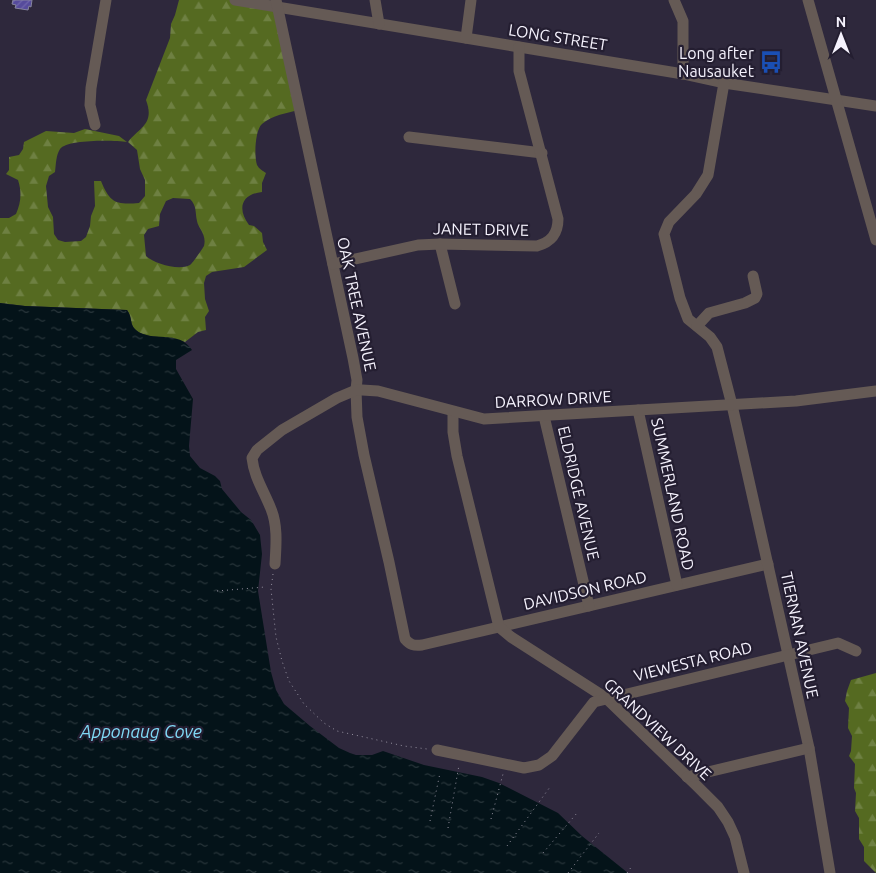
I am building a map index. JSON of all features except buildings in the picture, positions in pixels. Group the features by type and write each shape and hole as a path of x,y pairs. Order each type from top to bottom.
{"street":[{"path":"95,125 90,105 91,88 106,0"},
{"name":"LONG STREET","path":"235,0 276,3 379,24 683,74 724,83 876,106"},
{"path":"375,0 379,24"},
{"path":"466,38 471,0"},
{"path":"674,0 683,21 683,74"},
{"path":"808,0 876,240"},
{"name":"OAK TREE AVENUE","path":"276,3 356,371 357,417 364,455 405,639 409,644"},
{"name":"JANET DRIVE","path":"332,264 418,245 537,246 549,242 558,228 558,219 519,71 519,47"},
{"name":"TIERNAN AVENUE","path":"724,83 708,174 703,186 669,222 664,234 680,298 688,319 710,337 717,347 732,405 809,748 830,873"},
{"path":"409,137 542,153"},
{"path":"440,244 455,304"},
{"path":"697,326 709,314 755,298 757,294 754,276"},
{"name":"DARROW DRIVE","path":"275,564 276,526 272,510 258,483 252,458 254,454 282,430 314,410 356,390 378,391 484,419 796,401 876,391"},
{"name":"SUMMERLAND ROAD","path":"638,410 677,585"},
{"path":"453,412 453,432 457,456 499,627"},
{"name":"ELDRIDGE AVENUE","path":"544,416 590,606"},
{"name":"DAVIDSON ROAD","path":"409,644 422,645 768,564"},
{"name":"GRANDVIEW DRIVE","path":"499,627 511,637 606,698 718,807 735,836 744,873"},
{"name":"VIEWESTA ROAD","path":"606,698 838,643 856,650"},
{"path":"437,750 524,768 539,765 552,756 594,702 606,698"},
{"path":"688,777 809,748"}],"path":[{"path":"275,564 271,589 276,636 285,672 304,704 324,723 336,731 404,746 437,750"},
{"path":"217,591 265,586"},
{"path":"448,828 460,763"},
{"path":"430,821 440,773"},
{"path":"491,819 503,774"},
{"path":"507,846 550,787"},
{"path":"543,853 577,813"},
{"path":"568,873 599,833"},
{"path":"627,873 632,866"}],"green space":[{"path":"179,0 241,0 277,6 299,110 275,116 260,127 256,143 256,161 261,170 266,173 262,183 262,192 255,193 245,199 242,208 249,225 254,226 262,233 263,242 267,250 244,267 212,272 206,276 204,283 205,299 209,311 205,317 206,330 198,332 185,342 142,334 133,327 127,310 25,306 0,303 0,218 9,218 16,214 20,197 18,180 6,174 9,170 9,157 19,155 23,149 24,142 46,131 74,133 85,129 119,136 127,142 81,142 72,143 60,149 55,172 49,176 46,186 48,207 53,217 54,234 58,240 65,242 81,241 86,237 95,206 94,181 101,181 111,198 119,203 139,203 145,196 145,180 140,169 137,150 128,142 145,124 149,115 146,100 170,38 171,24","holes":["173,198 190,199 195,207 198,224 205,242 202,250 191,264 185,267 167,266 150,259 146,256 144,235 148,229 159,226 160,214 166,201"]},
{"path":"876,673 876,873 864,861 864,847 859,839 859,818 855,811 855,764 849,756 852,736 848,728 849,708 845,701 851,680"}],"water":[{"name":"Apponaug Cove","path":"0,303 25,306 127,310 132,325 142,334 180,340 192,350 176,360 176,369 193,399 189,446 190,456 200,468 220,481 222,489 241,512 251,520 260,535 262,554 258,591 271,672 276,690 284,704 339,748 350,753 372,755 383,751 424,765 482,777 499,783 558,813 582,836 628,873 0,873"}],"place":[{"name":"Long after Nausauket","path":"771,62"}]}
